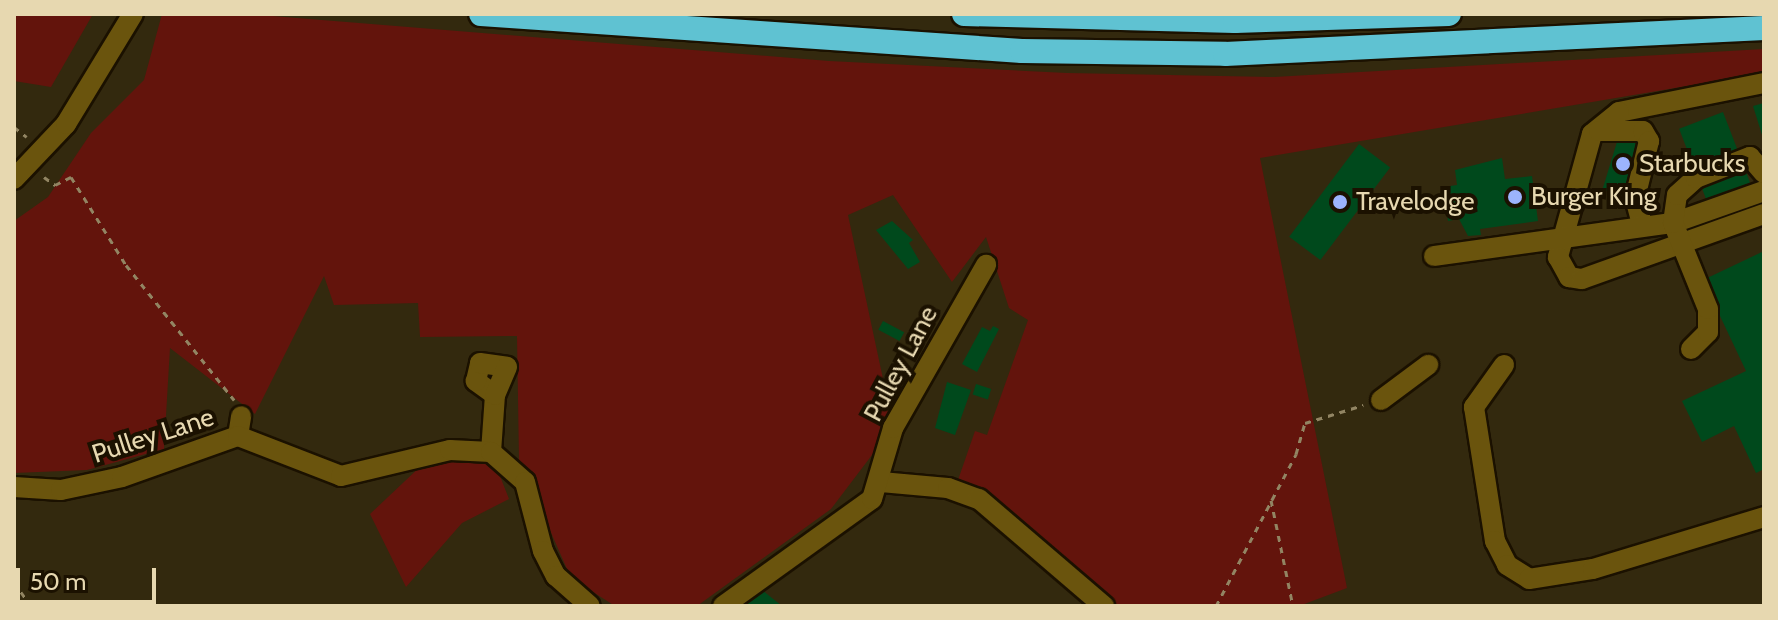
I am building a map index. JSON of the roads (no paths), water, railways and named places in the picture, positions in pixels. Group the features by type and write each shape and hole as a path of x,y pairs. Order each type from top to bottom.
{"highway":[{"path":"481,14 1022,51 1225,54 1764,28"},
{"path":"964,14 1235,21 1449,14"}],"street":[{"path":"21,172 66,124 133,14"},
{"path":"1764,83 1619,112 1592,134 1560,236 1558,257 1569,277 1582,279 1764,214"},
{"path":"1592,134 1606,127 1643,131 1649,141 1635,198 1642,225"},
{"path":"1691,349 1708,332 1708,309 1673,223 1677,195 1696,178 1750,157 1764,173"},
{"path":"1434,256 1560,236 1673,223 1764,191"},
{"name":"Pulley Lane","path":"723,606 853,519 881,482 893,428 986,265"},
{"path":"1381,400 1428,365"},
{"path":"1504,365 1474,407 1495,541 1507,565 1529,579 1593,569 1764,517"},
{"path":"495,395 491,452 525,482 543,551 563,584 590,606"},
{"name":"Pulley Lane","path":"14,487 61,490 122,477 240,426 341,476 450,450 491,452"},
{"path":"881,482 948,488 979,499 1104,606"}],"place":[{"name":"Starbucks","path":"1623,164"},
{"name":"Burger King","path":"1515,197"},
{"name":"Travelodge","path":"1340,202"}]}
